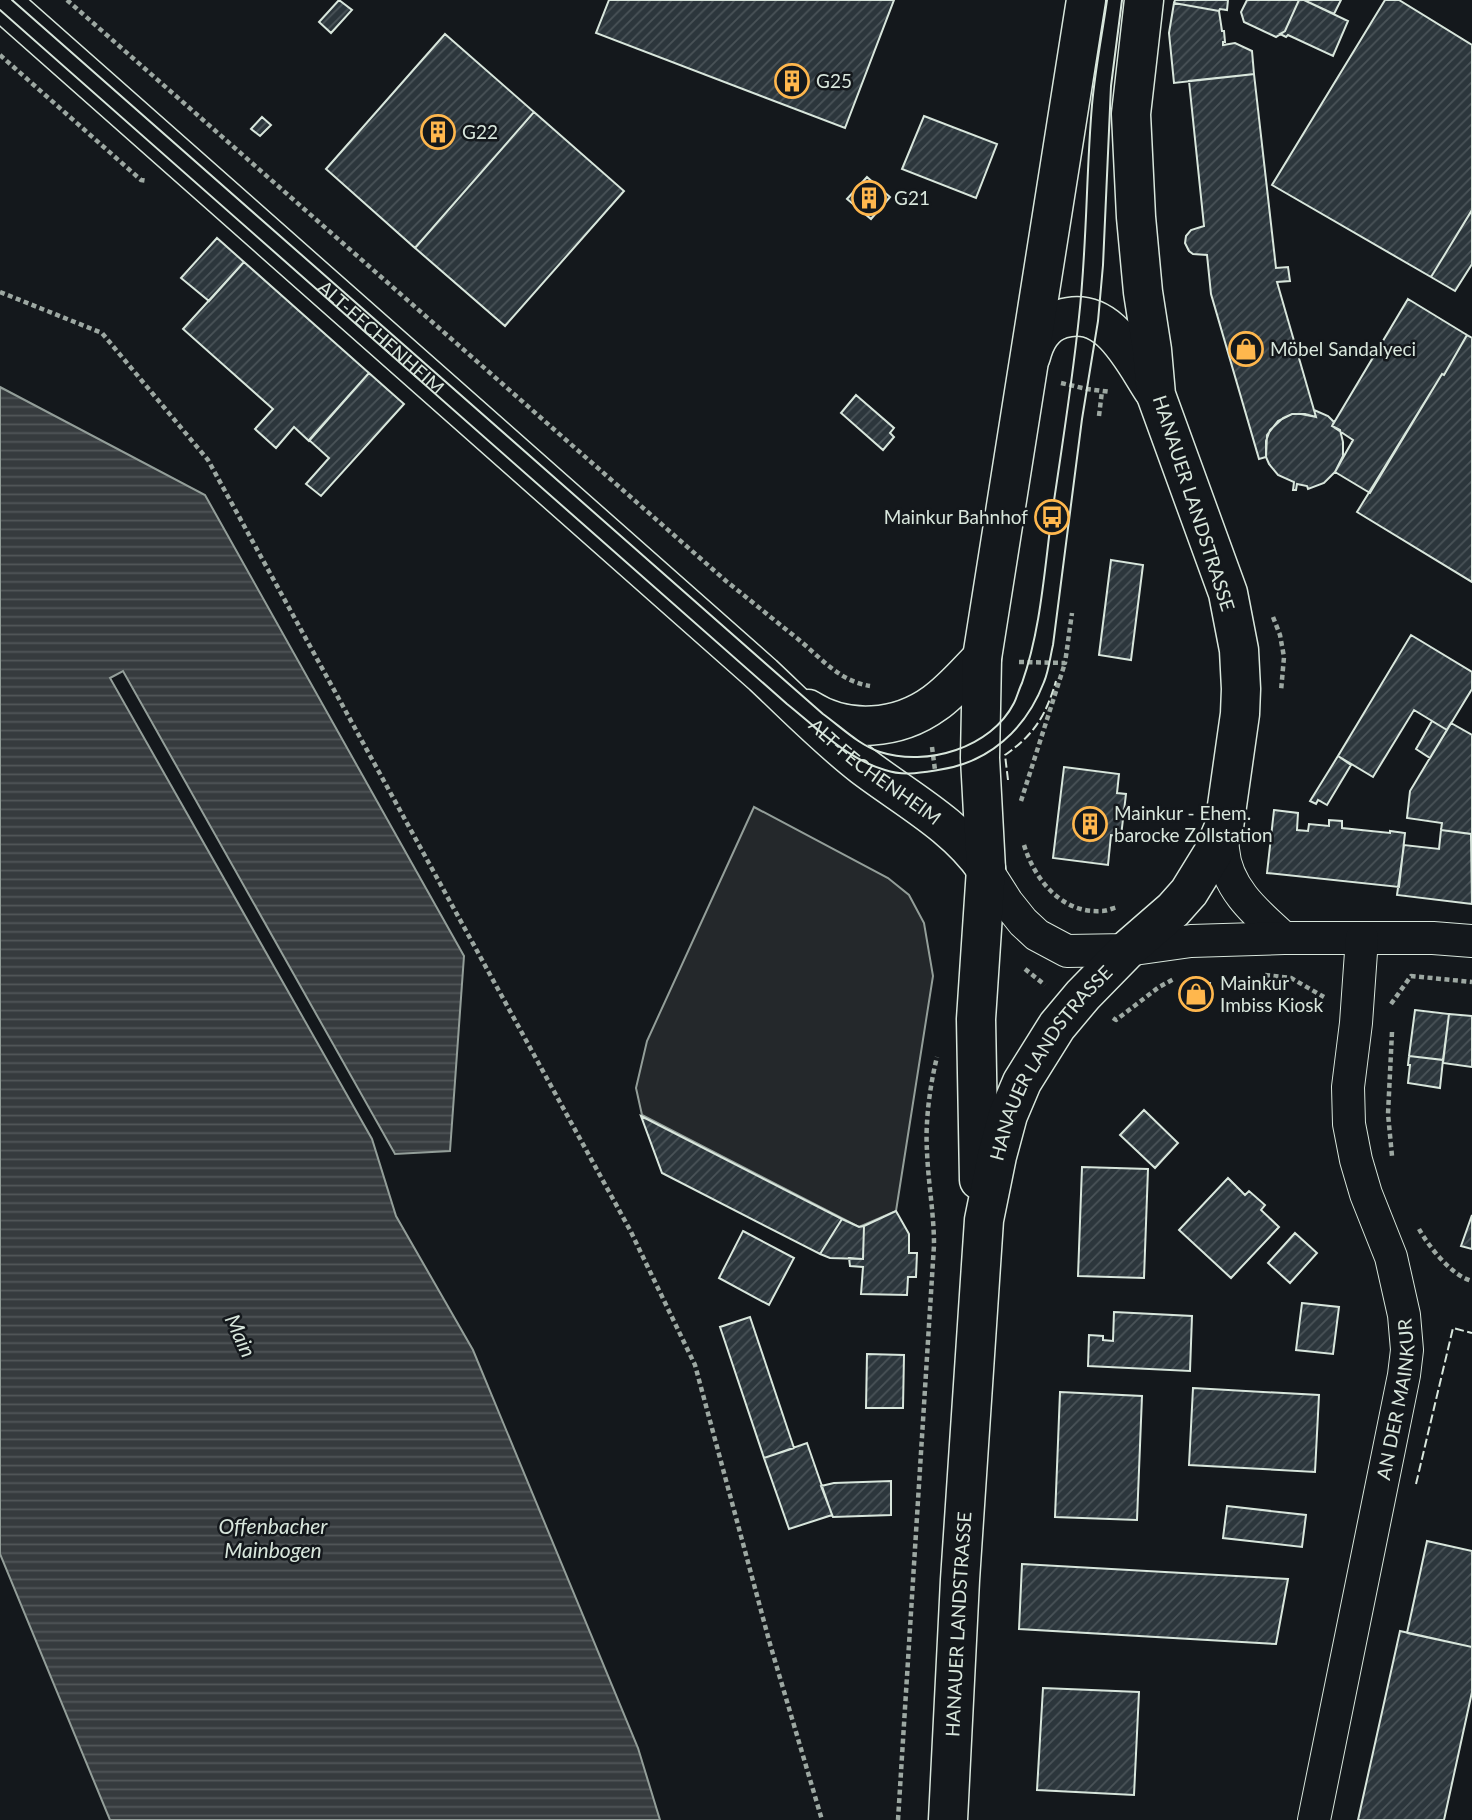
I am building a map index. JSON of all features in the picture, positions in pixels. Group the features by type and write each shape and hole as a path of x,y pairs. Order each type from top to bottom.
{"main road":[{"name":"ALT-FECHENHEIM","path":"0,0 763,675 846,752 940,821 965,844 986,869"},
{"name":"HANAUER LANDSTRASSE","path":"984,1220 977,1154 976,1018 986,869 979,758 998,660 1027,375 1086,0"},
{"name":"HANAUER LANDSTRASSE","path":"948,1820 960,1580 984,1220 1008,1115 1022,1082 1057,1026 1127,950 1189,892 1213,853 1224,827 1240,714 1239,650 1228,593 1156,395 1136,217 1131,114 1144,0"},
{"path":"1027,375 1037,338 1045,328 1058,319 1090,318 1110,329 1121,340 1156,395"},
{"name":"ALT-FECHENHEIM","path":"763,675 812,712 841,724 871,726 912,717 998,660"}],"street":[{"path":"1224,827 1223,848 1227,870 1234,886 1255,912 1284,938"},
{"path":"986,869 1023,922 1049,943 1067,951 1127,950 1191,941 1284,938 1433,938 1472,941"},
{"name":"AN DER MAINKUR","path":"1314,1820 1407,1350 1404,1315 1391,1257 1366,1194 1349,1124 1349,1087 1362,937"}],"path":[{"path":"67,0 827,666 847,679 877,687"},
{"path":"0,292 102,333 208,460 630,1230 695,1365 770,1644 822,1820"},
{"path":"1027,375 1102,391 1156,395"},
{"path":"1099,416 1102,391"},
{"path":"1270,608 1280,635 1284,657 1281,694"},
{"path":"998,660 1065,663 1072,613"},
{"path":"926,709 940,821"},
{"path":"1022,838 1038,876 1068,905 1082,911 1103,912 1120,906"},
{"path":"1411,976 1472,982"},
{"path":"1392,1004 1392,1016"},
{"path":"1392,1029 1388,1114 1393,1157"},
{"path":"898,1820 934,1245 927,1128 935,1067 941,1046"},
{"path":"1415,1222 1429,1246 1463,1279 1472,1281"}],"shaded area":[{"path":"754,807 888,878 909,895 924,923 933,976 896,1211 859,1227 642,1115 636,1088 647,1041"}],"water":[{"name":"Offenbacher Mainbogen","path":"0,387 205,495 464,956 450,1151 395,1154 123,671 110,678 372,1139 396,1216 473,1350 638,1748 660,1820 110,1820 0,1554"}],"building":[{"path":"339,0 352,10 331,33 319,22"},
{"name":"G25","path":"609,0 894,0 845,128 596,33"},
{"path":"1175,0 1228,0 1227,10 1219,11 1174,3"},
{"path":"1247,0 1299,0 1285,31 1276,37 1244,22 1241,12"},
{"path":"1299,0 1348,21 1333,56 1288,35 1286,37 1280,34 1285,31"},
{"path":"1304,0 1341,0 1334,14"},
{"path":"1385,0 1399,0 1472,45 1472,210 1431,277 1272,185"},
{"path":"1174,3 1219,11 1224,31 1223,45 1235,43 1252,51 1254,74 1174,83 1169,33"},
{"name":"G22","path":"445,34 534,112 415,248 326,169"},
{"path":"1254,74 1276,268 1288,267 1290,281 1277,282 1316,417 1292,414 1278,421 1267,435 1266,457 1259,459 1211,294 1207,255 1193,254 1185,243 1191,230 1204,226 1189,81"},
{"path":"534,112 624,191 505,326 415,248"},
{"path":"924,116 997,144 976,198 902,169"},
{"path":"262,117 271,125 260,136 251,129"},
{"name":"G21","path":"867,177 890,197 871,219 847,199"},
{"path":"1472,210 1472,264 1455,291 1431,277"},
{"path":"217,238 244,262 209,301 181,278"},
{"path":"244,262 369,373 309,441 294,427 276,448 255,429 273,409 183,329"},
{"path":"1408,299 1467,335 1370,493 1335,472 1353,440 1332,426"},
{"path":"1467,335 1472,338 1472,582 1357,512"},
{"path":"369,373 404,404 321,496 306,484 329,458 309,440"},
{"path":"856,395 894,428 890,433 894,437 883,450 841,413"},
{"path":"1314,410 1328,416 1334,422 1332,426 1340,430 1343,456 1335,472 1324,483 1308,489 1307,486 1297,484 1296,490 1293,490 1294,482 1278,475 1269,464 1266,441 1270,430 1283,418 1292,414 1316,417"},
{"path":"1111,560 1143,565 1131,660 1099,655"},
{"path":"1411,635 1472,672 1472,689 1447,730 1414,710 1373,777 1338,756"},
{"path":"1432,721 1447,730 1430,758 1416,749"},
{"path":"1451,723 1472,735 1472,837 1471,834 1441,830 1442,823 1407,818 1410,791"},
{"path":"1338,756 1351,765 1327,805 1318,800 1316,804 1310,801"},
{"name":"Mainkur - Ehem. barocke Zollstation","path":"1064,767 1119,774 1117,793 1126,794 1121,836 1111,835 1108,865 1053,858"},
{"path":"1274,810 1298,813 1297,830 1308,831 1309,824 1329,826 1329,820 1342,821 1342,828 1405,833 1399,887 1267,873"},
{"path":"1441,830 1471,834 1472,904 1397,895 1404,845 1439,849"},
{"name":"Mainkur Imbiss Kiosk","path":"1194,981 1210,983 1207,1007 1188,1005 1183,998 1183,989"},
{"path":"1415,1010 1449,1014 1443,1060 1409,1056"},
{"path":"1449,1014 1472,1016 1472,1067 1443,1063"},
{"path":"1409,1056 1443,1060 1440,1088 1408,1083"},
{"path":"1144,1110 1178,1143 1155,1168 1120,1135"},
{"path":"641,1116 842,1219 820,1254 662,1173"},
{"path":"1082,1167 1148,1169 1144,1278 1078,1276"},
{"path":"1228,1178 1245,1195 1249,1191 1265,1205 1261,1210 1279,1227 1231,1278 1179,1230"},
{"path":"896,1211 909,1234 909,1253 917,1253 916,1277 908,1277 907,1295 861,1294 863,1267 850,1266 849,1258 863,1259 864,1226"},
{"path":"1472,1215 1472,1249 1461,1246"},
{"path":"842,1219 859,1227 864,1226 863,1259 830,1258 820,1254"},
{"path":"743,1231 794,1258 769,1305 719,1278"},
{"path":"1295,1233 1317,1253 1290,1283 1268,1263"},
{"path":"1302,1303 1339,1307 1333,1354 1296,1350"},
{"path":"1114,1312 1192,1316 1190,1371 1088,1366 1089,1335 1103,1336 1103,1340 1113,1341"},
{"path":"750,1317 794,1448 764,1458 720,1327"},
{"path":"867,1354 904,1355 903,1408 866,1408"},
{"path":"1193,1388 1319,1395 1315,1472 1189,1465"},
{"path":"1060,1392 1142,1396 1137,1520 1055,1517"},
{"path":"807,1443 832,1515 789,1529 764,1458"},
{"path":"891,1481 891,1515 833,1517 821,1486 834,1483"},
{"path":"1227,1506 1306,1515 1302,1547 1223,1538"},
{"path":"1427,1541 1472,1551 1472,1647 1407,1633"},
{"path":"1022,1564 1288,1579 1276,1644 1019,1629"},
{"path":"1400,1631 1472,1647 1472,1692 1444,1820 1358,1820"},
{"path":"1043,1688 1139,1692 1134,1795 1037,1790"}],"tram line":[{"path":"12,0 823,714 872,749 898,756 918,757 956,750 990,732 1004,719 1022,683 1033,644 1041,603 1082,290 1092,105 1107,0"},
{"path":"0,10 787,704 833,742 858,758 885,770 911,773 938,770 974,760 1003,741 1027,715 1047,673 1098,321 1111,86 1122,0"}],"fence":[{"path":"1008,780 1005,755 1038,723 1056,681"},
{"path":"1416,1484 1453,1328 1472,1333"}],"place":[{"name":"G25","path":"792,81"},
{"name":"G22","path":"438,132"},
{"name":"G21","path":"869,198"},
{"name":"Möbel Sandalyeci","path":"1246,349"},
{"name":"Mainkur Bahnhof","path":"1052,517"},
{"name":"Mainkur - Ehem. barocke Zollstation","path":"1090,824"},
{"name":"Mainkur Imbiss Kiosk","path":"1196,994"}],"water label":[{"name":"Main","path":"240,1336"}]}
